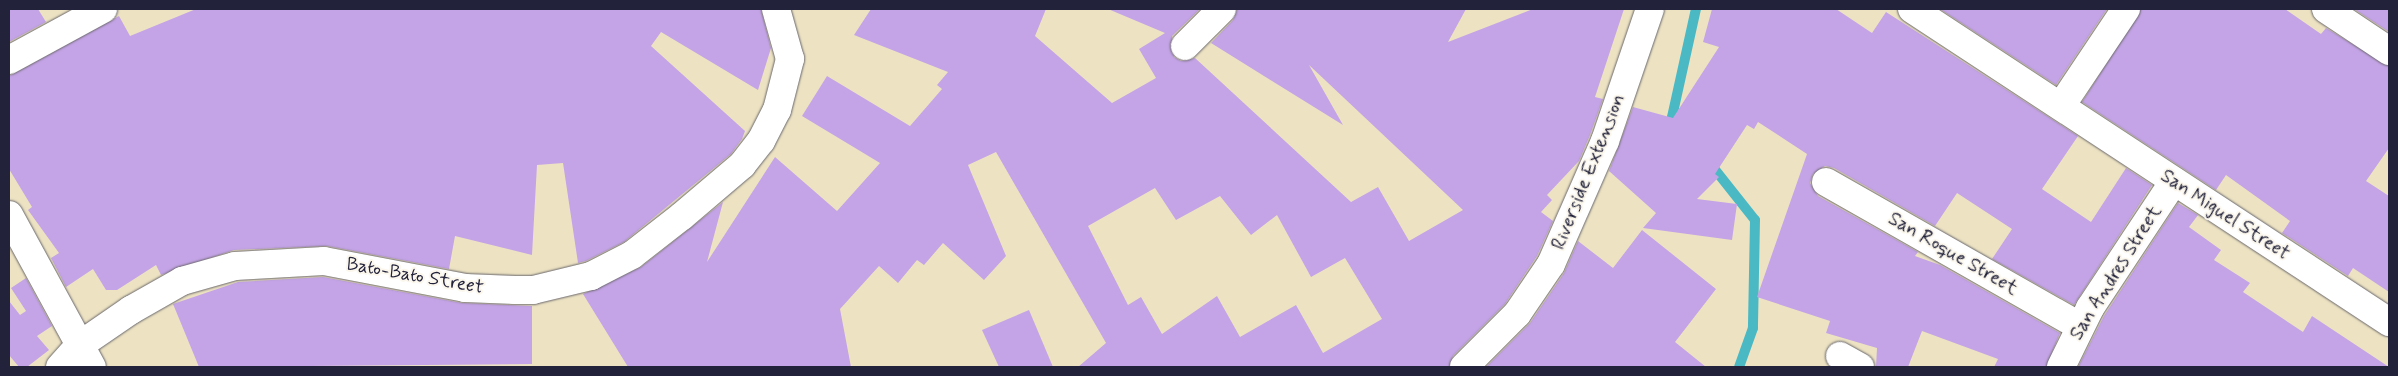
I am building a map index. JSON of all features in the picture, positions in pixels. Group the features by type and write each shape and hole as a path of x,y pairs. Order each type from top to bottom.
{"street":[{"path":"9,60 103,9"},
{"name":"Bato-Bato Street","path":"86,356 182,281 235,266 324,261 465,288 515,290 591,276 632,255 682,216 742,166 761,141 777,110 790,59 776,9"},
{"path":"1185,46 1222,9"},
{"name":"Riverside Extension","path":"1464,367 1517,314 1551,264 1602,149 1650,9"},
{"path":"2061,106 2126,9"},
{"path":"2326,9 2389,51"},
{"name":"San Miguel Street","path":"1915,10 2389,322"},
{"name":"San Andres Street","path":"2061,367 2079,326 2174,181"},
{"name":"San Roque Street","path":"1826,182 2079,326"},
{"path":"9,215 86,356 60,367"}],"building":[{"path":"9,9 38,9 46,22 9,42"},
{"path":"196,9 761,9 771,48 758,90 661,32 651,46 745,131 742,139 731,154 624,242 586,261 578,263 563,163 537,165 532,255 455,236 449,269 327,246 234,250 161,275 156,265 117,290 106,290 93,269 66,287 51,258 59,253 28,210 32,207 9,169 9,76 119,16 130,36"},
{"path":"871,9 1046,9 1035,36 1112,103 1156,78 1139,49 1165,33 1108,9 1200,9 1172,36 1174,57 1181,61 1195,58 1351,202 1378,187 1409,241 1463,210 1309,65 1343,125 1211,43 1233,20 1237,9 1466,9 1448,42 1533,9 1624,9 1595,97 1603,99 1590,135 1579,161 1547,195 1552,200 1541,212 1553,221 1537,256 1505,304 1453,356 1449,367 1078,367 1106,343 996,152 968,165 1006,256 984,280 943,243 924,265 917,260 898,283 879,266 840,309 851,367 628,367 583,294 641,267 723,202 707,262 775,157 837,211 880,163 802,116 827,76 910,126 942,89 937,85 948,72 854,35","holes":["1155,188 1176,220 1220,196 1251,235 1277,215 1311,277 1345,258 1382,319 1323,353 1296,305 1240,337 1217,296 1162,334 1141,297 1128,305 1088,226"]},
{"path":"1712,9 1836,9 1872,33 1886,12 2078,136 2042,189 2091,222 2126,168 2152,185 2074,305 1992,259 2012,229 1957,193 1935,226 1834,168 1825,166 1813,174 1810,183 1818,196 1918,252 1915,256 1940,265 2060,333 2046,367 1994,367 1998,359 1922,331 1908,367 1876,367 1877,348 1826,333 1830,321 1757,297 1807,154 1758,122 1754,129 1747,125 1715,174 1719,177 1697,199 1737,204 1732,240 1643,228 1656,213 1609,171 1633,107 1673,118 1719,47 1703,42"},
{"path":"1940,9 2107,9 2056,85"},
{"path":"2141,9 2285,9 2321,34 2326,28 2389,66 2389,148 2366,181 2389,196 2389,292 2353,268 2348,276 2282,233 2290,221 2226,175 2216,190 2082,102"},
{"path":"2354,9 2389,9 2389,32"},
{"path":"2178,203 2198,215 2189,227 2221,250 2214,260 2250,283 2243,292 2303,332 2312,316 2389,367 2078,367 2104,316"},
{"path":"1642,230 1716,289 1675,342 1706,367 1486,367 1530,323 1564,273 1578,241 1613,268"},
{"path":"323,277 462,303 532,306 532,364 199,367 173,304 238,282"},
{"path":"26,278 52,326 37,336 49,350 27,367 19,367 9,355 9,301 20,315 26,311 11,288"},
{"path":"1029,310 1053,367 999,367 982,330"}],"waterway":[{"path":"1681,128 1672,117 1696,9"},
{"path":"1709,162 1755,220 1753,328 1739,367"}]}
